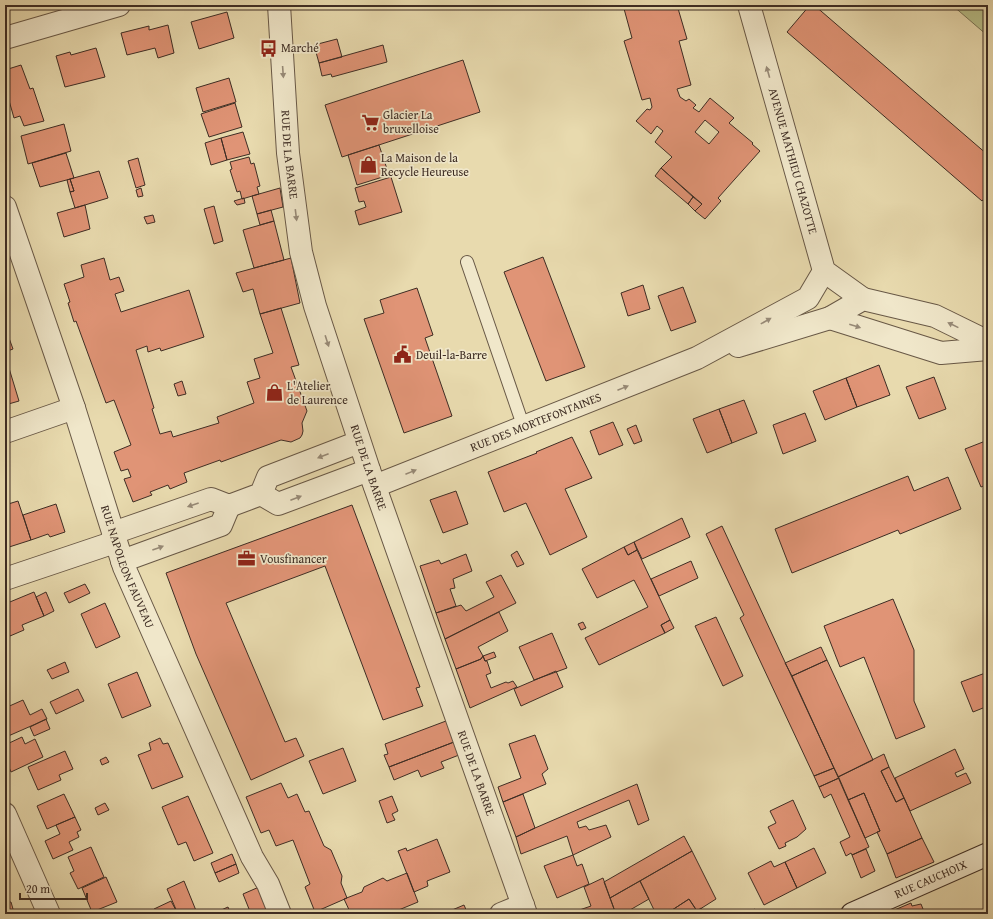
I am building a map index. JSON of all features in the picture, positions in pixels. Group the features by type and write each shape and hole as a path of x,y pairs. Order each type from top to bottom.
{"street":[{"path":"5,38 119,5"},
{"name":"RUE DE LA BARRE","path":"279,5 288,153 301,252 315,306 359,442 525,910"},
{"name":"AVENUE MATHIEU CHAZOTTE","path":"749,5 824,271"},
{"name":"RUE NAPOLEON FAUVEAU","path":"5,207 74,408 117,546 252,857 268,884 280,914"},
{"path":"824,271 862,299 935,316 988,342"},
{"name":"RUE DES MORTEFONTAINES","path":"697,358 808,298 824,271"},
{"path":"830,318 862,299"},
{"path":"830,318 941,353 988,349"},
{"name":"RUE DES MORTEFONTAINES","path":"261,494 278,504 372,478 524,428 697,358 830,318"},
{"path":"5,432 74,408"},
{"path":"117,546 211,499 229,506 261,494 268,477 359,442"},
{"path":"5,579 117,546 222,525 229,506"},
{"path":"5,814 49,914"},
{"name":"RUE CAUCHOIX","path":"852,914 988,854"},
{"path":"501,914 525,910"}],"lane":[{"path":"467,262 524,428"}],"green space":[{"path":"952,5 988,5 988,36"}],"building":[{"path":"623,5 677,5 687,39 679,41 691,85 677,89 680,97 686,101 689,99 696,105 693,108 699,112 710,98 734,118 729,123 753,143 752,144 760,151 718,198 721,201 705,219 695,211 702,204 661,168 672,157 655,142 663,131 657,126 651,134 636,121 647,109 650,110 652,107 650,98 642,100 624,41 632,38","holes":["705,120 719,132 709,144 695,132"]},
{"path":"810,5 814,5 988,155 988,194 982,201 787,32"},
{"path":"227,12 234,38 199,49 191,22"},
{"path":"168,25 174,53 158,58 155,48 127,55 121,33 149,26 149,30"},
{"path":"337,39 342,57 319,63 314,45"},
{"path":"383,45 387,62 332,77 331,74 322,76 319,63"},
{"path":"96,48 105,77 65,87 56,56 70,52 71,55"},
{"path":"463,60 480,112 342,157 325,105"},
{"path":"21,65 30,89 33,88 44,121 24,126 20,116 14,118 8,97 5,97 5,70"},
{"path":"229,78 236,102 203,112 196,88"},
{"path":"235,103 242,127 209,137 201,114"},
{"path":"64,124 71,151 28,164 21,136"},
{"path":"243,132 250,154 227,160 221,138"},
{"path":"221,138 227,160 211,165 205,143"},
{"path":"379,145 389,175 357,185 348,155"},
{"path":"66,153 74,178 40,187 32,163"},
{"path":"249,157 251,164 254,163 260,186 257,187 259,194 242,199 240,191 237,192 230,170 232,169 230,162"},
{"path":"138,158 145,185 136,188 128,161"},
{"path":"661,168 693,197 688,204 655,176"},
{"path":"99,171 108,198 75,208 70,192 74,191 70,179"},
{"path":"391,177 402,212 359,225 355,211 366,207 364,201 359,202 355,188"},
{"path":"70,179 74,191 70,192 67,180"},
{"path":"141,188 143,196 138,197 136,190"},
{"path":"280,188 283,207 257,214 252,196"},
{"path":"693,197 702,204 695,211 688,204"},
{"path":"244,198 245,203 237,205 234,201"},
{"path":"85,205 90,229 64,237 57,213"},
{"path":"214,206 223,241 214,244 204,209"},
{"path":"271,210 274,221 260,225 257,214"},
{"path":"153,215 155,222 147,224 144,217"},
{"path":"274,221 284,260 254,268 243,230"},
{"path":"543,257 585,367 546,381 504,272"},
{"path":"104,258 110,280 119,277 124,291 115,294 121,312 189,290 204,337 161,351 160,348 148,352 147,346 136,350 154,408 152,409 160,434 171,431 173,437 219,423 217,417 254,403 247,382 260,378 254,359 273,353 260,314 281,308 299,365 291,367 307,411 302,423 303,431 300,438 291,442 281,440 221,462 220,460 184,473 187,482 170,489 168,485 150,492 152,495 133,502 124,479 131,477 128,469 121,471 114,452 131,445 114,400 106,403 76,321 74,322 68,303 70,302 64,284 84,277 81,265"},
{"path":"291,258 300,303 260,314 253,289 243,292 236,273"},
{"path":"643,285 650,309 628,316 621,293"},
{"path":"683,287 696,322 671,331 658,296"},
{"name":"Deuil-la-Barre","path":"417,288 433,335 425,338 452,416 404,433 364,319 384,313 380,300"},
{"path":"5,327 13,349 5,352"},
{"path":"5,355 19,401 5,405"},
{"path":"879,365 890,395 857,407 846,378"},
{"path":"934,377 946,409 919,419 906,387"},
{"path":"846,378 857,407 825,420 813,391"},
{"path":"182,381 186,394 178,396 174,384"},
{"path":"744,400 757,433 732,443 719,409"},
{"path":"719,409 732,443 707,453 693,419"},
{"path":"805,413 816,441 783,454 773,425"},
{"path":"613,422 623,445 599,455 590,431"},
{"path":"636,425 642,441 634,444 627,429"},
{"path":"572,437 592,478 565,489 587,537 550,555 526,503 504,512 488,472 537,453 536,452"},
{"path":"988,440 988,484 981,487 965,449"},
{"path":"908,476 914,491 948,477 961,509 900,534 898,530 792,573 775,529"},
{"path":"456,491 468,524 443,533 430,500"},
{"path":"18,501 31,540 6,548 5,520 8,519 5,505"},
{"path":"56,504 65,532 50,537 48,534 31,540 23,515"},
{"path":"352,505 420,687 416,688 423,706 383,720 325,566 226,603 285,742 296,738 304,756 251,780 196,654 166,573"},
{"path":"682,518 690,537 642,559 634,542"},
{"path":"722,526 834,768 814,776 740,618 744,615 706,534"},
{"path":"634,542 637,550 628,555 624,547"},
{"path":"624,547 628,555 637,550 670,620 661,625 665,633 599,665 585,638 648,607 634,580 597,598 582,569"},
{"path":"517,551 524,564 517,567 511,555"},
{"path":"466,554 472,571 453,579 455,588 450,589 456,606 436,613 420,566 439,560 441,564"},
{"path":"691,561 698,578 659,596 651,579"},
{"path":"501,575 516,603 445,639 436,613 461,605 466,611 494,597 486,582"},
{"path":"85,584 90,593 69,603 64,593"},
{"path":"34,592 44,616 22,625 24,630 10,636 5,623 5,604"},
{"path":"46,592 54,611 44,616 36,597"},
{"path":"893,599 914,650 914,701 925,727 896,739 864,657 840,667 824,626"},
{"path":"105,603 120,637 96,648 81,614"},
{"path":"499,612 508,631 478,647 483,656 481,659 456,669 445,639"},
{"path":"716,617 743,676 723,686 695,626"},
{"path":"670,620 674,628 665,633 661,625"},
{"path":"583,622 586,628 581,630 578,624"},
{"path":"552,633 567,668 534,680 519,647"},
{"path":"821,647 827,660 792,676 785,663"},
{"path":"494,652 496,657 485,661 483,656"},
{"path":"483,656 485,661 487,661 491,673 486,675 491,688 513,681 517,687 470,708 456,669 481,659"},
{"path":"827,660 873,760 838,777 792,676"},
{"path":"65,662 69,672 52,679 47,670"},
{"path":"556,671 563,687 521,706 514,689"},
{"path":"137,672 151,706 122,718 108,684"},
{"path":"988,672 988,706 973,712 961,682"},
{"path":"78,689 84,701 56,714 50,702"},
{"path":"23,700 30,715 42,709 47,719 6,737 5,708"},
{"path":"46,719 50,729 34,736 30,727"},
{"path":"446,721 454,742 389,767 384,755 388,754 385,744"},
{"path":"535,735 548,769 542,774 546,784 503,802 498,787 521,778 509,744"},
{"path":"22,737 25,744 35,739 43,757 11,772 5,758 5,745"},
{"path":"160,738 163,744 168,743 183,777 152,789 138,755 151,750 149,743"},
{"path":"454,742 459,755 441,762 444,768 421,777 418,770 394,780 389,767"},
{"path":"343,748 356,781 323,794 309,761"},
{"path":"955,749 964,769 955,773 957,777 966,773 971,783 910,811 895,778"},
{"path":"65,751 73,769 59,775 61,780 38,790 28,767"},
{"path":"884,754 889,767 881,771 896,802 904,798 922,838 887,854 877,832 880,831 864,793 848,800 838,777"},
{"path":"106,757 109,762 102,765 100,760"},
{"path":"889,767 904,798 896,802 881,771"},
{"path":"834,768 839,778 819,787 814,776"},
{"path":"839,778 869,847 852,855 851,853 846,856 840,842 850,837 831,794 824,798 819,787"},
{"path":"281,783 288,798 297,794 305,812 309,811 324,846 331,850 342,876 341,883 347,898 315,912 305,887 310,884 293,840 276,846 269,830 261,833 246,797"},
{"path":"637,784 649,820 638,825 629,800 577,822 579,828 586,826 589,830 606,825 611,837 573,855 567,836 521,854 516,837"},
{"path":"864,793 880,831 865,838 848,800"},
{"path":"64,794 75,817 47,829 37,806"},
{"path":"523,794 535,828 516,837 503,802"},
{"path":"188,796 213,853 194,861 186,842 178,845 162,807"},
{"path":"392,796 398,811 392,814 395,820 387,823 379,801"},
{"path":"793,800 806,829 797,837 785,843 786,846 779,849 768,827 776,823 770,811"},
{"path":"105,803 109,810 98,815 95,808"},
{"path":"75,817 81,830 77,832 79,837 69,842 73,850 53,859 45,841 60,834 56,825"},
{"path":"684,836 692,851 610,898 604,882"},
{"path":"922,838 934,862 896,878 887,854"},
{"path":"437,839 450,872 427,881 428,886 414,892 398,851 406,848 407,851"},
{"path":"91,847 104,877 78,889 70,873 74,871 68,857"},
{"path":"814,848 826,873 797,888 785,862"},
{"path":"866,849 875,871 861,878 852,855"},
{"path":"692,851 716,899 697,911 689,899 666,914 656,914 640,881"},
{"path":"232,854 236,864 215,873 211,863"},
{"path":"573,855 577,866 582,864 589,884 557,898 544,866"},
{"path":"771,861 774,867 785,862 797,888 764,905 748,873"},
{"path":"236,864 239,873 219,882 215,873"},
{"path":"407,873 418,902 389,914 351,914 344,899 362,892 364,887 383,878 387,881"},
{"path":"106,877 117,902 92,912 82,888"},
{"path":"603,878 614,909 603,914 568,914 591,906 584,887"},
{"path":"184,881 197,913 195,914 178,914 167,889"},
{"path":"640,881 649,899 623,914 616,914 610,898"},
{"path":"259,887 270,910 261,914 251,914 243,894"},
{"path":"689,899 697,911 693,914 666,914"},
{"path":"171,901 178,914 156,914 154,909"},
{"path":"5,902 11,902 13,909 11,913 5,914"},
{"path":"911,903 912,906 921,904 925,914 885,914"},
{"path":"464,905 467,912 461,914 445,913"},
{"path":"228,907 231,914 220,914 219,911"},
{"path":"701,908 705,914 693,914"},
{"path":"755,909 758,914 746,914"}],"place":[{"name":"Marché","path":"268,48"},
{"name":"Glacier La bruxelloise","path":"370,122"},
{"name":"La Maison de la Recycle Heureuse","path":"368,165"},
{"name":"Deuil-la-Barre","path":"403,355"},
{"name":"L'Atelier de Laurence","path":"274,393"},
{"name":"Vousfinancer","path":"247,559"}]}
